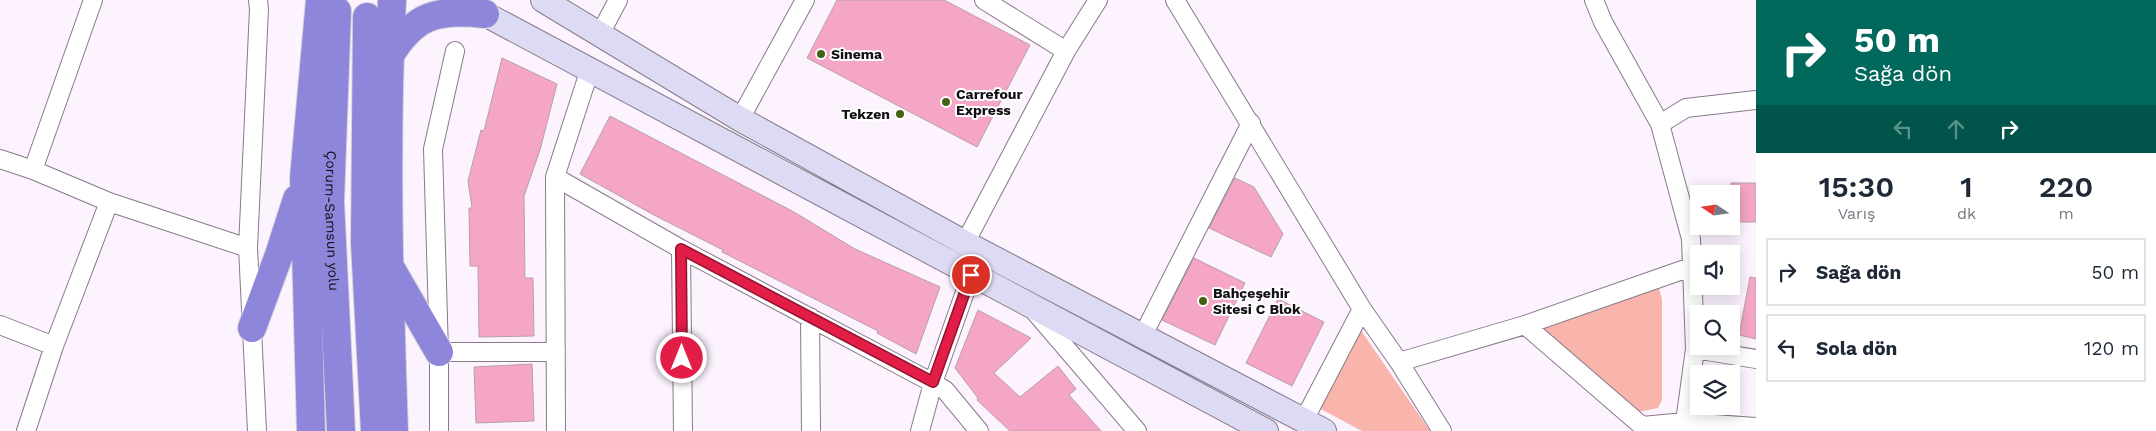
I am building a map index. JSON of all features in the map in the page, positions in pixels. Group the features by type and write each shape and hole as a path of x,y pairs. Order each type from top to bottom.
{"highway":[{"path":"392,0 389,57 388,263 394,431"},
{"path":"252,328 279,255 304,178 329,6"},
{"name":"Çorum-Samsun yolu","path":"329,6 330,201 341,431"},
{"path":"389,57 398,42 419,21 457,11 485,14"},
{"path":"367,17 364,243 375,431"},
{"path":"304,178 312,431"},
{"path":"388,263 439,352"}],"main road":[{"path":"458,0 1266,431"},
{"path":"543,0 740,118 974,248 1314,425"},
{"path":"962,270 974,248"}],"street":[{"path":"33,170 93,0"},
{"path":"257,431 248,248 258,0"},
{"path":"600,34 618,0"},
{"path":"740,118 805,0"},
{"path":"974,248 1066,51 1098,0"},
{"path":"1175,0 1362,309 1399,362 1442,431"},
{"path":"1594,0 1603,22 1660,124 1690,245"},
{"path":"988,1 1066,51"},
{"path":"439,431 439,352 433,149 455,51"},
{"path":"556,431 555,177 590,69"},
{"path":"1660,124 1686,108 1756,100"},
{"path":"1142,336 1250,123"},
{"path":"0,158 109,202 248,248"},
{"path":"555,177 681,249 933,382 945,390 979,431"},
{"path":"30,430 54,346 109,202"},
{"path":"681,249 683,431"},
{"path":"1399,362 1525,325 1690,267"},
{"path":"920,431 962,270"},
{"path":"1029,305 1137,431"},
{"path":"1314,425 1362,309"},
{"path":"810,317 810,431"},
{"path":"0,325 54,346"},
{"path":"1525,325 1642,426 1684,422 1716,427 1756,427"},
{"path":"439,352 556,352"},
{"path":"1684,422 1693,355"},
{"path":"1735,355 1756,358"}],"shaded area":[{"path":"1658,285 1662,299 1662,400 1658,408 1638,412 1545,333 1541,327"},
{"path":"1360,329 1430,431 1362,431 1317,407"}],"building":[{"name":"Carrefour Express","path":"837,0 944,0 1030,45 977,147 807,58"},
{"path":"502,58 557,84 540,150 524,196 525,278 533,278 534,336 479,337 478,266 470,266 469,208 472,208 468,181 481,130 484,131"},
{"path":"610,116 794,212 855,249 940,287 916,354 877,333 878,331 722,252 723,250 580,174"},
{"path":"1235,178 1254,187 1283,234 1271,257 1209,228"},
{"path":"1731,183 1756,183 1756,222 1740,222 1740,185 1731,185"},
{"name":"Bahçeşehir Sitesi C Blok","path":"1194,258 1245,283 1215,345 1162,320"},
{"path":"1750,277 1756,278 1756,339 1740,335"},
{"path":"1278,299 1324,322 1292,386 1246,363"},
{"path":"978,310 1031,338 994,373 1020,397 1058,366 1076,389 1069,395 1101,431 1010,431 977,400 978,398 955,368"},
{"path":"532,364 534,421 476,423 474,367"}],"place":[{"name":"Sinema","path":"821,54"},
{"name":"Carrefour Express","path":"946,102"},
{"name":"Tekzen","path":"900,114"},
{"name":"Bahçeşehir Sitesi C Blok","path":"1203,301"}],"route":[{"path":"682,358 681,249 933,382 971,275"}]}
